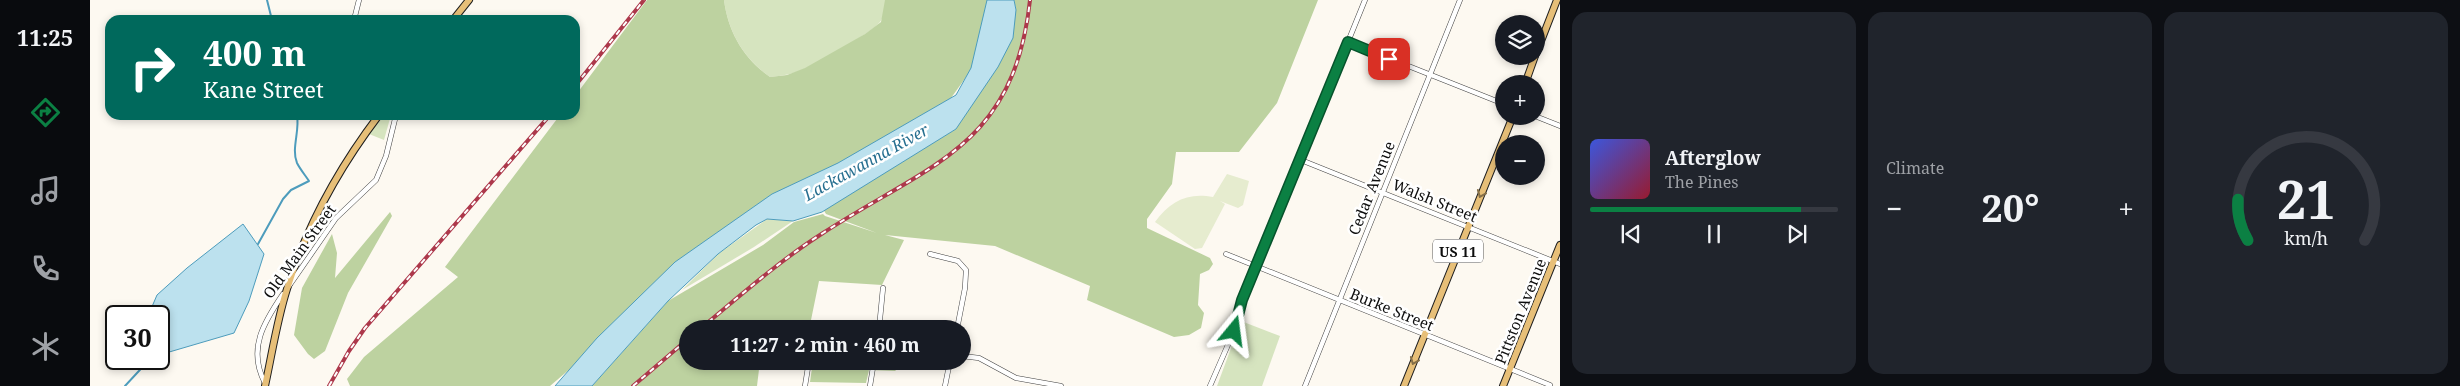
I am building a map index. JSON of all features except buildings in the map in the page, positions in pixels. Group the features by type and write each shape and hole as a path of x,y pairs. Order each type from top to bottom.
{"main road":[{"path":"457,15 469,0"},
{"path":"1545,31 1557,0"},
{"path":"266,385 286,291 319,206 350,154 375,120"},
{"name":"US 11","path":"1404,386 1509,125"},
{"name":"Pittston Avenue","path":"1503,386 1557,263 1560,245"}],"street":[{"path":"355,15 359,0"},
{"path":"1210,386 1365,0"},
{"name":"Cedar Avenue","path":"1305,386 1460,0"},
{"path":"1348,42 1495,101"},
{"name":"Old Main Street","path":"266,385 260,372 256,347 268,316 336,218 376,180 386,156 395,120"},
{"path":"1545,120 1560,126"},
{"name":"Walsh Street","path":"1301,160 1557,263"},
{"path":"930,254 958,261 963,265 967,274 959,320"},
{"name":"Burke Street","path":"1226,254 1550,385"},
{"path":"880,320 883,288"},
{"path":"971,357 979,358 1016,378 1039,384 1062,386"},
{"path":"805,386 808,370"},
{"path":"870,386 873,370"},
{"path":"945,386 948,370"}],"green space":[{"path":"647,0 724,0 733,34 752,62 770,77 787,75 805,68 865,34 881,22 885,0 992,0 974,66 951,98 825,175 641,308 550,386 350,386 347,379 364,357 458,277 445,267 556,120 580,120 580,89"},
{"path":"724,0 885,0 886,5 880,22 856,40 804,69 770,77 752,62 733,34"},
{"path":"1014,0 1318,0 1277,103 1239,152 1176,152 1172,184 1147,219 1147,228 1210,258 1213,264 1209,270 1200,274 1198,305 1204,313 1201,328 1189,335 1174,337 1087,300 1090,286 995,246 885,235 904,240 882,285 819,281 811,320 679,320 679,370 759,370 757,386 592,386 668,301 763,245 794,222 823,214 877,233 826,214 823,209 956,129 1016,10"},
{"path":"380,120 390,120 384,140 369,134"},
{"path":"1227,174 1249,181 1243,205 1238,208 1220,201 1225,204 1202,248 1195,249 1155,222 1167,209 1180,200 1196,196 1213,197"},
{"path":"390,212 392,216 348,293 325,351 314,359 294,335 302,288 332,234 337,253 335,278"},
{"path":"767,219 793,221 682,290 718,254"},
{"path":"1241,321 1280,336 1262,386 1217,386"},
{"path":"812,370 869,370 866,383 810,382"}],"water":[{"name":"Lackawanna River","path":"987,0 1014,0 1016,10 1013,38 998,67 956,129 822,212 793,221 767,219 756,225 718,254 668,301 592,386 555,386 597,338 675,262 772,194 838,163 956,95 971,68"},
{"path":"243,224 264,254 249,301 234,333 170,352 170,305 153,305 157,295 187,268"}],"waterway":[{"path":"267,0 271,15"},
{"path":"258,244 283,199 291,190 309,181 295,158 298,120"},
{"path":"125,386 140,370"}],"railway":[{"path":"580,80 644,0"},
{"path":"711,320 791,255 823,233 932,167 961,145 986,120 1006,89 1021,49 1030,0"},
{"path":"329,386 365,328 546,120"},
{"path":"633,386 679,347"}],"route":[{"path":"1234,331 1242,300 1348,42 1389,59"}]}
